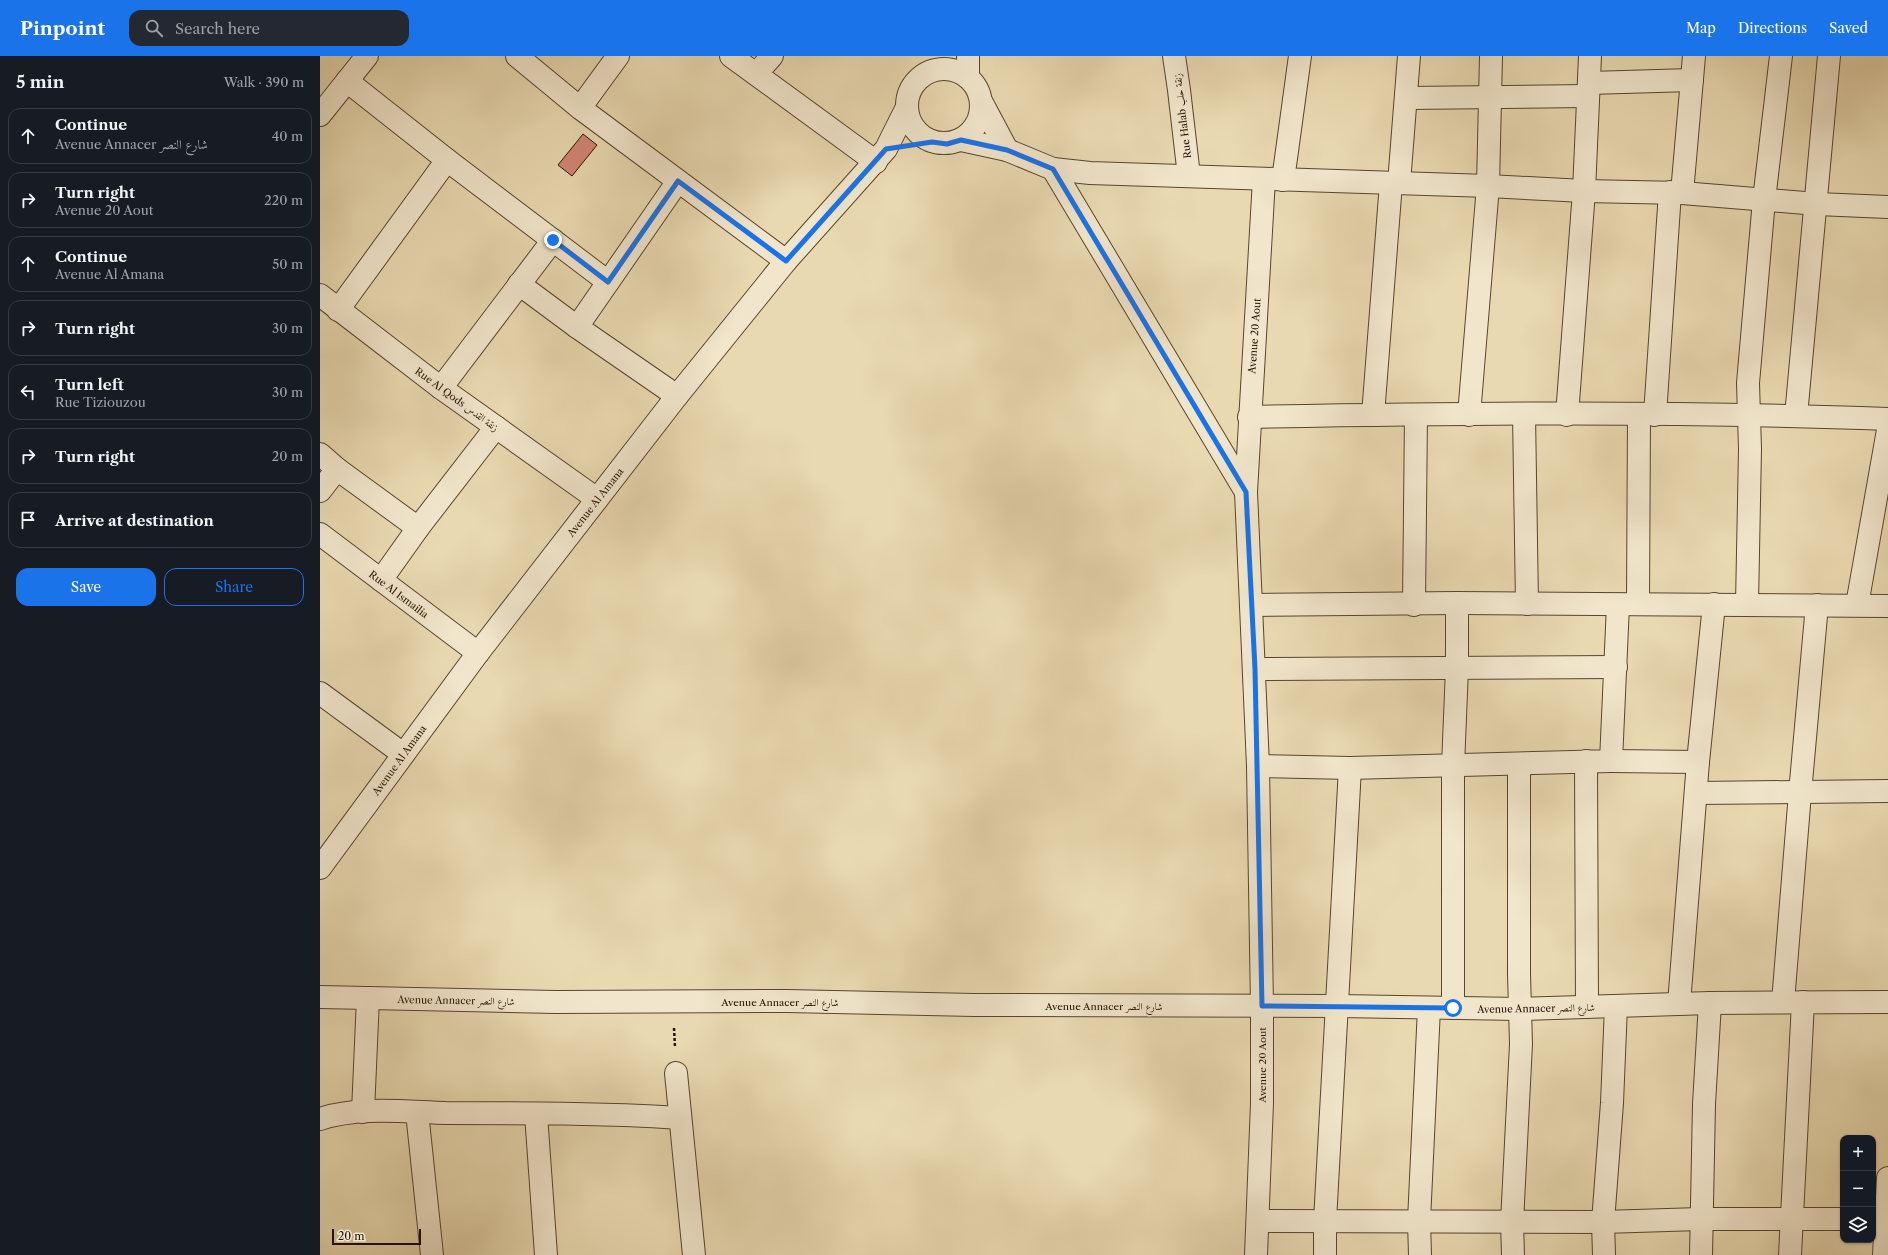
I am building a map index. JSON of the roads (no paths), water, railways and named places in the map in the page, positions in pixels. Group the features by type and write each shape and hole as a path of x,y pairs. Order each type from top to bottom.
{"street":[{"path":"320,115 367,56"},
{"path":"517,56 580,108 786,261"},
{"path":"580,108 618,56"},
{"path":"731,56 881,156 932,142"},
{"path":"756,74 772,56"},
{"path":"968,56 968,77 977,89 982,103 1007,150"},
{"name":"Rue Halab زنقة حلب","path":"1174,56 1189,176"},
{"name":"Avenue 20 Aout","path":"1256,1255 1262,1103 1262,1006 1255,669 1246,492 1249,417 1274,180 1300,56"},
{"path":"1373,415 1395,183 1406,98 1408,56"},
{"path":"1469,415 1488,186 1491,56"},
{"path":"1567,414 1584,191 1590,56"},
{"path":"1611,761 1616,667 1628,605 1647,415 1694,56"},
{"path":"1747,604 1750,449 1748,383 1764,200 1781,56"},
{"path":"1796,416 1830,56"},
{"name":"Avenue Al Amana","path":"322,862 478,653 677,396 786,261 881,156 906,109 908,94 915,81 927,72 947,62 956,70 968,77"},
{"path":"1406,98 1490,97 1589,90 1692,80"},
{"path":"347,81 447,160 608,282"},
{"path":"906,109 910,123 919,135 932,142 947,144 961,140 973,131 980,118 982,103"},
{"path":"961,140 1007,150 1053,169 1090,173 1488,186 1584,191 1676,192 1817,204 1888,207"},
{"path":"338,310 447,160"},
{"name":"Avenue 20 Aout","path":"1053,169 1246,492"},
{"path":"577,327 678,181"},
{"path":"441,388 553,240"},
{"path":"519,284 577,327 677,396"},
{"name":"Rue Al Qods زنقة القدس","path":"320,295 441,388 597,499"},
{"path":"1524,414 1527,604"},
{"path":"1249,417 1567,414 1748,417 1796,416 1888,419"},
{"path":"1414,605 1416,415"},
{"path":"381,580 418,528 496,427"},
{"path":"1857,605 1888,430"},
{"path":"320,454 337,469 418,528"},
{"path":"320,491 337,469"},
{"name":"Rue Al Ismailia","path":"320,534 478,653"},
{"path":"1453,1008 1453,766 1457,668 1457,603"},
{"path":"1252,605 1414,605 1457,603 1888,606"},
{"path":"1679,1004 1698,762 1714,604"},
{"path":"1790,1255 1792,1219 1793,1002 1800,793 1818,605"},
{"path":"1255,669 1616,667"},
{"path":"320,693 403,754"},
{"path":"1258,766 1350,768 1586,761 1698,762"},
{"path":"1586,761 1587,1008"},
{"path":"1513,1255 1512,1222 1521,1044 1519,764"},
{"path":"1325,1255 1325,1221 1350,768"},
{"path":"1696,793 1888,791"},
{"name":"Avenue Annacer شارع النصر","path":"320,997 556,1002 787,1000 974,1006 1338,1006 1520,1009 1710,1003 1888,1002"},
{"path":"363,1112 368,998"},
{"path":"1701,1255 1700,1219 1710,1003"},
{"path":"1604,1255 1603,1222 1612,1103 1616,1006"},
{"path":"1420,1255 1419,1221 1429,1008"},
{"path":"676,1073 694,1255"},
{"path":"320,1119 333,1115 363,1112 536,1114 680,1118"},
{"path":"417,1112 432,1255"},
{"path":"536,1114 546,1255"},
{"path":"1884,1255 1882,1220 1888,1178"},
{"path":"1258,1221 1603,1222 1700,1219 1840,1219"}]}
